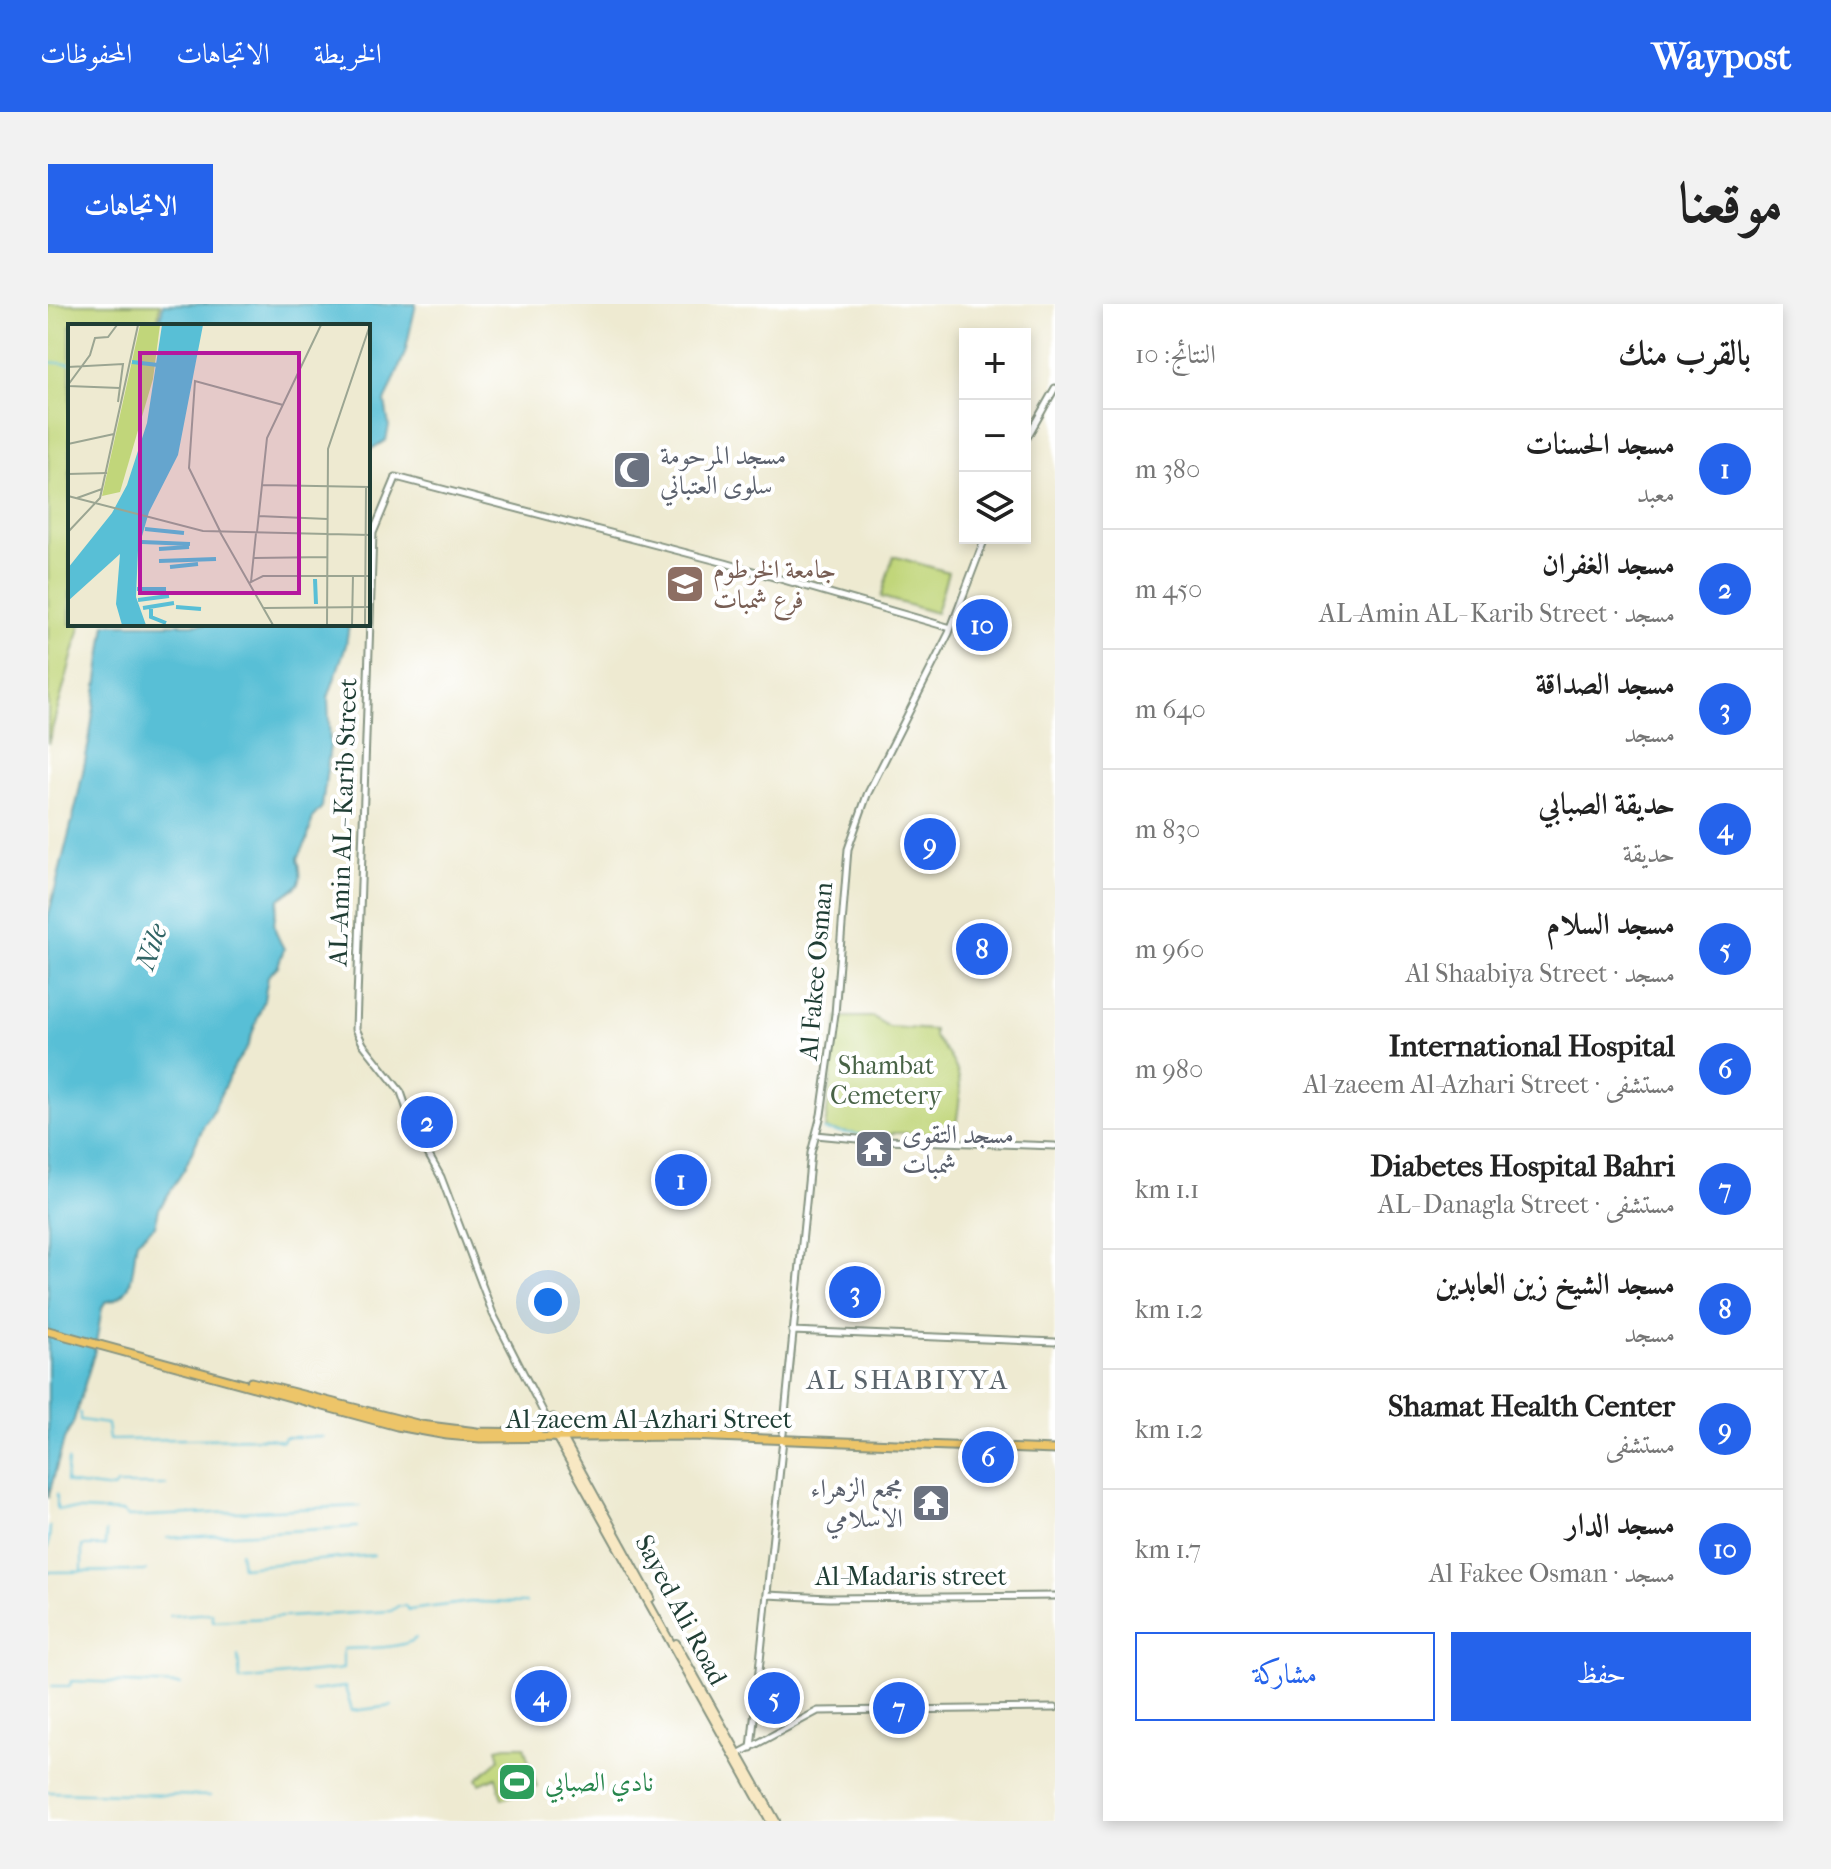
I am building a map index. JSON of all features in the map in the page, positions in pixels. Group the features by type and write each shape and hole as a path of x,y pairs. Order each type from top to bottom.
{"main road":[{"path":"48,1330 249,1384"},
{"name":"Al-zaeem Al-Azhari Street","path":"249,1384 421,1425 477,1432 561,1436"},
{"name":"Al-zaeem Al-Azhari Street","path":"249,1384 386,1423 477,1438 645,1435 783,1437 1055,1448"},
{"path":"532,1433 545,1428 549,1417"},
{"path":"549,1417 568,1442 569,1448"},
{"name":"Sayed Ali Road","path":"561,1436 738,1757"},
{"name":"Sayed Ali Road","path":"569,1448 773,1821"}],"street":[{"path":"1031,430 1055,388"},
{"name":"AL-Amin AL- Karib Street","path":"370,621 373,533 396,477 725,563 951,628"},
{"name":"Al Fakee Osman","path":"751,1748 811,1153 821,1115 836,1007 848,849 874,781 951,628 983,544"},
{"name":"AL-Amin AL- Karib Street","path":"370,626 356,1029 363,1044 401,1092 413,1127 441,1177 493,1314 549,1417"},
{"path":"816,1135 1055,1146"},
{"path":"792,1331 1055,1342"},
{"path":"549,1417 561,1436"},
{"name":"Al-Madaris street","path":"767,1595 816,1598 1055,1596"},
{"path":"738,1757 818,1711 1055,1708"}],"green space":[{"path":"48,304 160,304 157,324 68,324 68,626 80,626 48,744"},
{"path":"893,556 948,572 936,613 881,597"},
{"name":"Shambat Cemetery","path":"838,1017 873,1017 889,1027 934,1030 934,1037 952,1061 960,1082 955,1133 893,1133 883,1137 825,1130"},
{"path":"524,1746 530,1766 523,1768 525,1774 532,1772 537,1787 502,1799 496,1777 480,1784 477,1779 500,1759 497,1748"}],"water":[{"path":"163,304 416,304 405,353 385,402 389,426 386,440 370,450 370,324 159,324"},
{"name":"Nile","path":"106,626 349,626 346,645 328,698 330,746 322,807 313,817 307,841 298,858 299,883 279,899 275,914 275,930 284,949 278,966 268,976 264,1000 247,1048 234,1066 185,1168 159,1209 155,1226 137,1241 128,1288 116,1299 105,1302 102,1308 94,1354 73,1423 64,1440 48,1498 48,917 89,742"}],"waterway":[{"path":"48,362 68,364"},
{"path":"823,1130 889,1138"},
{"path":"80,1413 80,1420 107,1424 109,1440 270,1438 282,1441 284,1437 323,1437"},
{"path":"68,1460 66,1482 72,1484 113,1489 117,1485 166,1485"},
{"path":"57,1494 57,1509 124,1512 128,1517 360,1506"},
{"path":"48,1549 50,1527"},
{"path":"167,1538 357,1527"},
{"path":"82,1571 82,1546 105,1546 106,1532"},
{"path":"240,1552 242,1567 374,1555"},
{"path":"48,1572 146,1571"},
{"path":"169,1616 212,1613 213,1621 391,1611 398,1606 409,1610 471,1602 526,1603"},
{"path":"238,1656 240,1680 343,1669 343,1649 393,1646 416,1638"},
{"path":"52,1686 70,1686 71,1681 181,1685"},
{"path":"311,1691 345,1687 352,1711 392,1706"},
{"path":"48,1792 211,1796"}],"place":[{"name":"مسجد المرحومة سلوى العتباني","path":"632,470"},
{"name":"جامعة الخرطوم فرع شمبات","path":"685,584"},
{"name":"مسجد الدار","path":"982,625"},
{"name":"Shamat Health Center","path":"930,844"},
{"name":"مسجد الشيخ زين العابدين","path":"982,949"},
{"name":"مسجد الغفران","path":"427,1122"},
{"name":"مسجد التقوى شمبات","path":"874,1149"},
{"name":"مسجد الحسنات","path":"681,1180"},
{"name":"مسجد الصداقة","path":"855,1292"},
{"name":"International Hospital","path":"988,1457"},
{"name":"مجمع الزهراء الاسلامي","path":"931,1503"},
{"name":"حديقة الصبابي","path":"541,1696"},
{"name":"مسجد السلام","path":"774,1698"},
{"name":"Diabetes Hospital Bahri","path":"899,1708"},
{"name":"نادي الصبابي","path":"517,1782"}],"district":[{"name":"AL SHABIYYA","path":"908,1379"}]}
